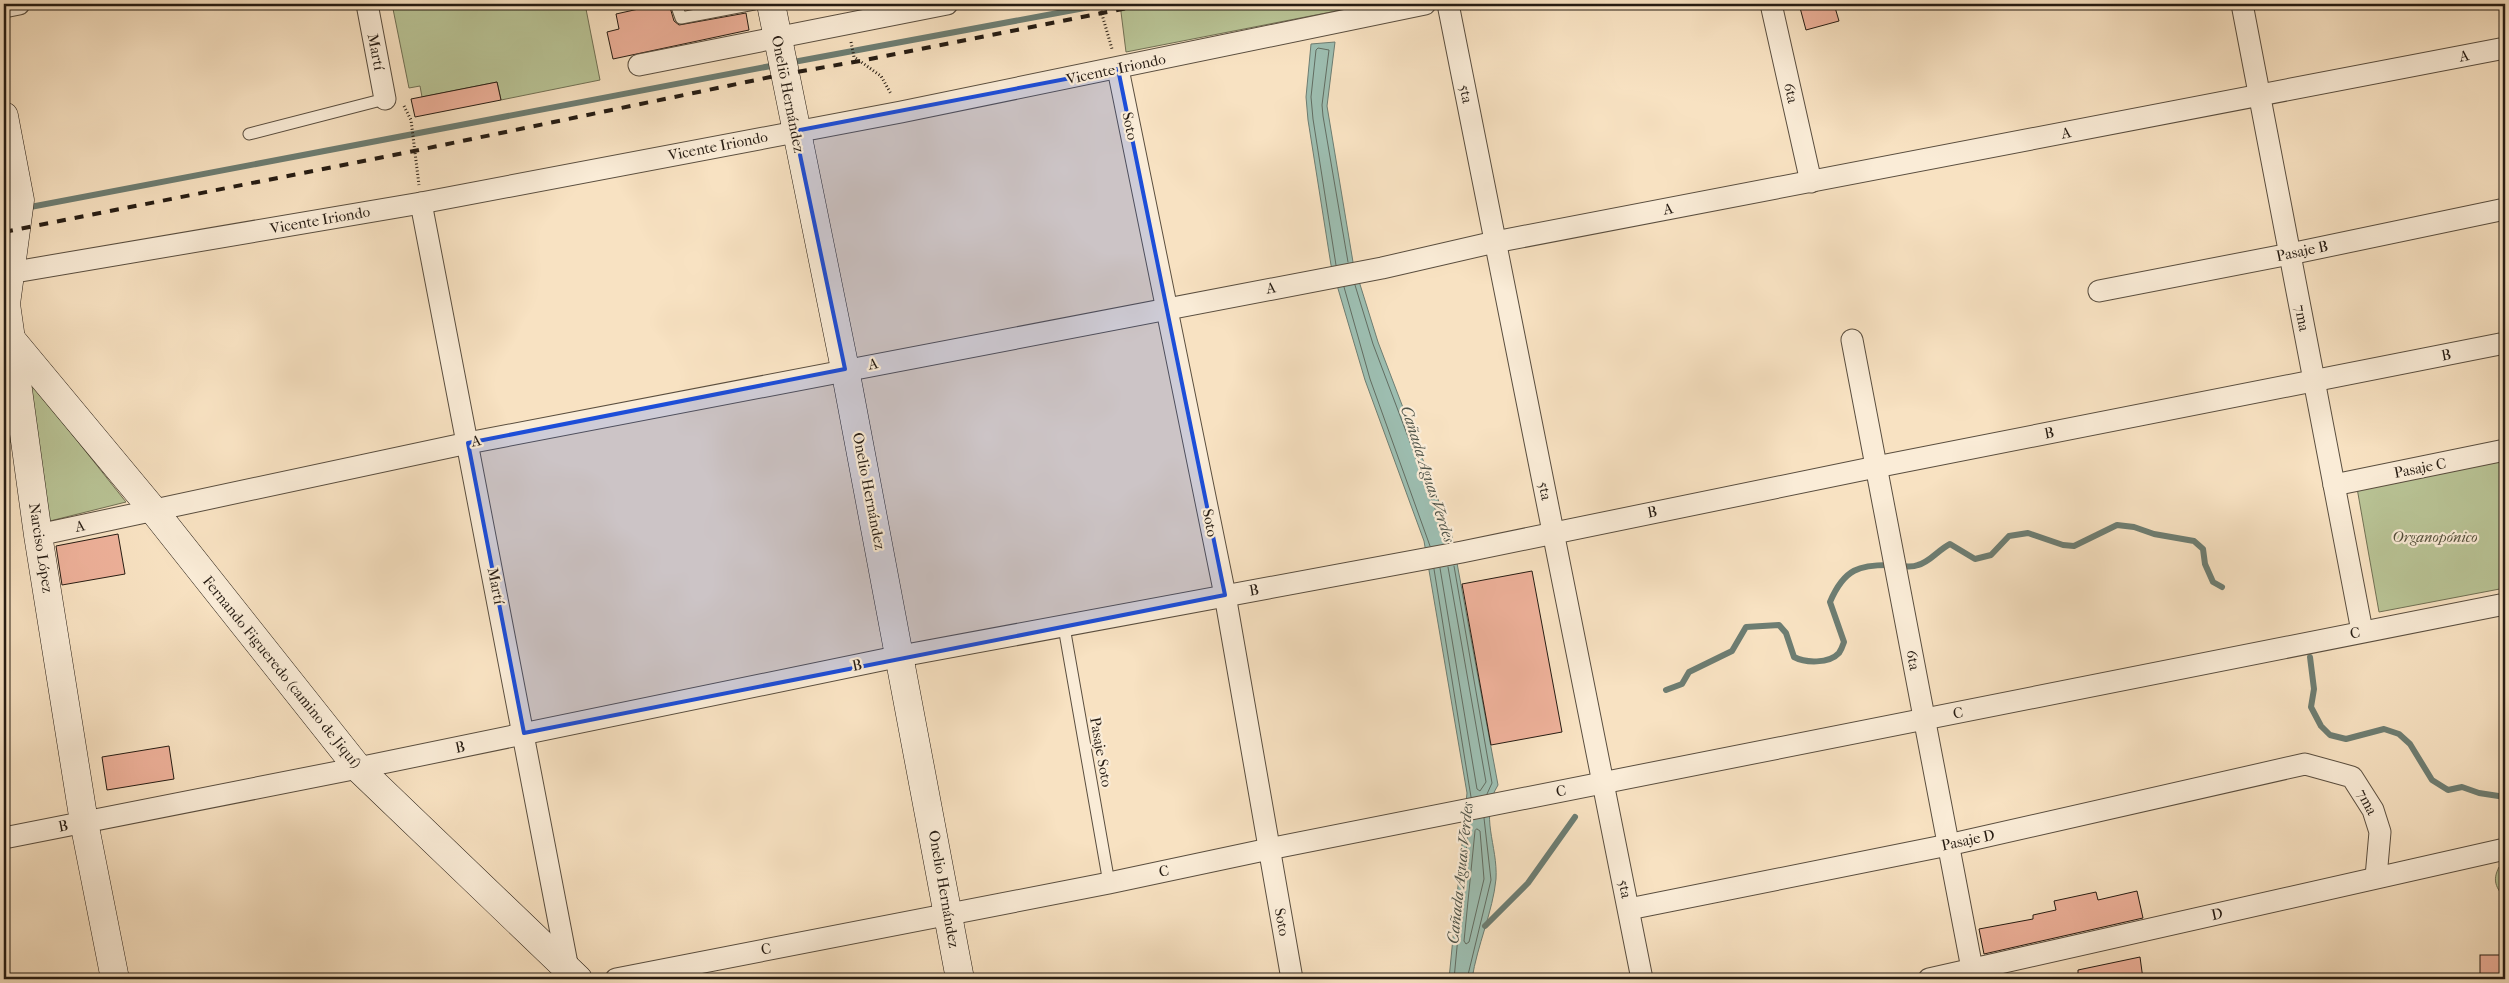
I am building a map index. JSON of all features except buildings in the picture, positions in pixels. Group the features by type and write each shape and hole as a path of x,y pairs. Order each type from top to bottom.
{"street":[{"path":"4,7 19,4"},
{"name":"Martí","path":"367,4 385,100"},
{"name":"Onelio Hernández","path":"771,4 901,656 960,979"},
{"path":"639,65 781,52 947,4"},
{"name":"Vicente Iriondo","path":"9,272 421,202 901,112 1118,69 1425,4"},
{"name":"5ta","path":"1448,4 1642,979"},
{"name":"6ta","path":"1771,4 1811,182"},
{"name":"7ma","path":"2242,4 2362,632"},
{"name":"A","path":"38,535 468,443 1168,307 1382,268 1496,242 2260,97 2505,48"},
{"name":"Soto","path":"1118,69 1168,307 1225,595 1292,979"},
{"name":"Narciso López","path":"4,116 19,208 5,304 38,535 84,822 115,979"},
{"name":"Martí","path":"421,202 524,733 574,974"},
{"name":"Pasaje B","path":"2099,291 2290,254 2505,209"},
{"name":"Fernando Figueredo (camino de Jiquí)","path":"11,340 154,511 358,768 574,974"},
{"name":"6ta","path":"1852,340 1973,975"},
{"name":"B","path":"4,838 358,768 901,656 1462,552 1876,467 2505,343"},
{"name":"Pasaje C","path":"2334,485 2505,450"},
{"name":"C","path":"616,979 1109,883 1604,782 2505,604"},
{"name":"7ma","path":"2305,764 2352,777 2358,785 2373,810 2380,832 2376,877"},
{"name":"Pasaje D","path":"1629,909 1948,845 2305,764"},
{"name":"D","path":"1930,979 1973,975 2376,877 2505,849"}],"lane":[{"path":"676,4 682,18 730,6 754,4"},
{"path":"248,134 385,100"},
{"name":"Pasaje Soto","path":"1064,627 1109,883"}],"path":[{"path":"1099,5 1118,69"},
{"path":"852,44 854,56 881,76 901,112"},
{"path":"411,120 421,202"}],"highlighted area":[{"path":"1118,69 1225,595 524,733 468,443 845,369 795,131"}],"green space":[{"path":"392,4 585,4 600,80 501,100 497,82 422,97 420,86 409,88"},
{"path":"1120,4 1372,4 1126,52"},
{"path":"28,379 126,502 46,522"},
{"path":"4,396 11,442 4,444"},
{"name":"Organopónico","path":"2504,461 2505,588 2379,612 2357,488"},
{"path":"2505,866 2505,899 2495,880 2499,867"}],"water":[{"name":"Cañada Aguas Verdes","path":"1335,42 1327,106 1353,262 1378,342 1452,536 1498,785 1490,808 1496,879 1492,903 1477,954 1472,979 1449,979 1467,793 1424,541 1365,380 1331,265 1308,120 1306,97 1311,44"}],"waterway":[{"path":"788,63 1106,4"},
{"path":"25,208 776,65"},
{"path":"1666,690 1682,684 1689,672 1732,651 1746,627 1779,625 1786,633 1794,657 1799,659 1823,661 1835,657 1844,642 1830,602 1835,591 1847,576 1854,571 1871,566 1915,566 1926,561 1950,544 1975,559 1991,555 2009,536 2028,533 2063,545 2074,546 2117,525 2134,527 2154,534 2194,541 2203,549 2205,564 2213,582 2222,587"},
{"path":"2310,657 2314,689 2311,707 2321,726 2330,735 2346,739 2384,729 2399,734 2410,744 2432,780 2448,790 2462,787 2479,793 2505,797"},
{"path":"1485,926 1528,883 1575,817"}],"railway":[{"path":"4,232 414,151 785,74 1148,4"}]}
